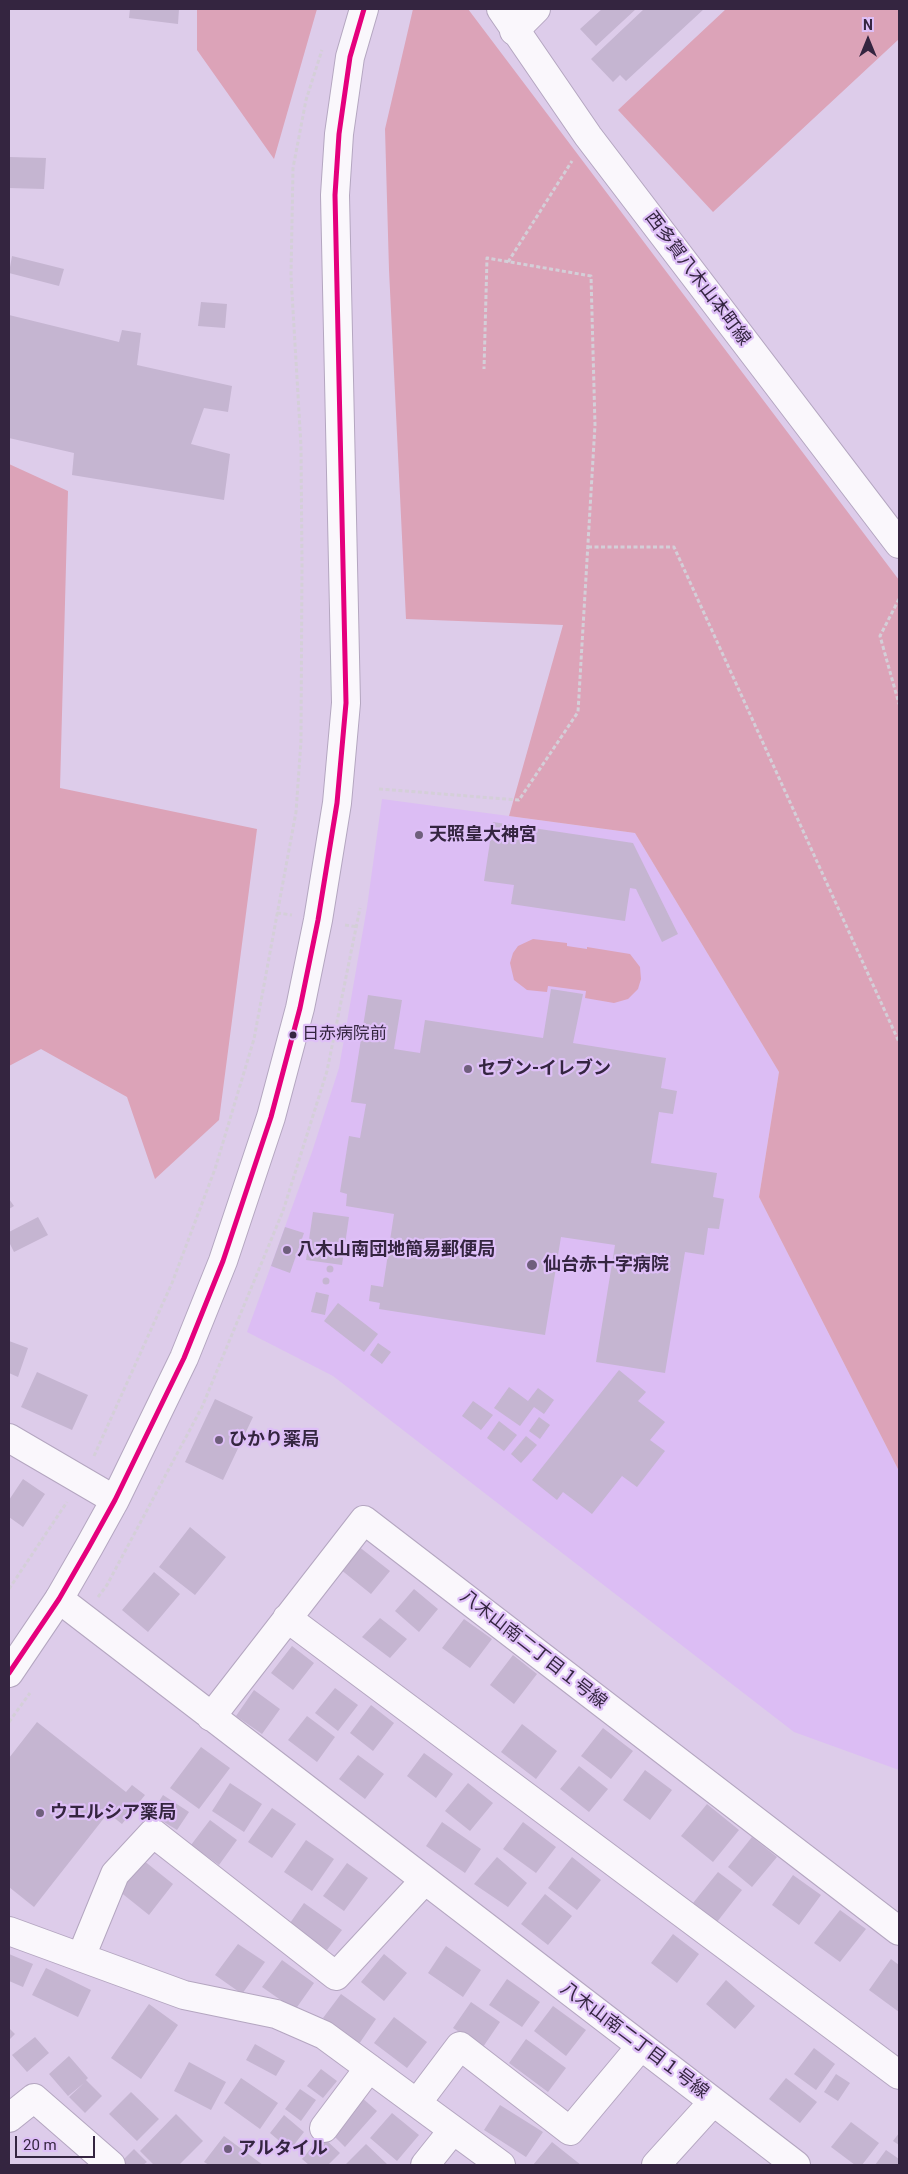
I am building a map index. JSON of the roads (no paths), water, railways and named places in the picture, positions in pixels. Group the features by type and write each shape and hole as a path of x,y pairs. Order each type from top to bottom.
{"street":[{"path":"9,1674 59,1598 115,1500 184,1358 215,1283 271,1117 300,1008 318,920 337,803 346,703 335,195 339,134 350,58 364,9"},
{"path":"508,20 536,9"},
{"name":"西多賀八木山本町線","path":"508,20 588,136 899,544"},
{"path":"9,1438 115,1500"},
{"name":"八木山南二丁目１号線","path":"211,1717 364,1520 899,1931"},
{"name":"八木山南二丁目１号線","path":"59,1598 211,1717 796,2165"},
{"path":"288,1618 899,2075"},
{"path":"81,1958 114,1874 154,1832 336,1976 424,1880"},
{"path":"9,1932 184,1995 276,2014 324,2035 501,2165"},
{"path":"417,2103 460,2046 570,2131 641,2046"},
{"path":"324,2128 369,2068"},
{"path":"9,2118 34,2098 111,2165"},
{"path":"656,2165 713,2102"},
{"path":"425,2165 453,2130"}],"place":[{"name":"天照皇大神宮","path":"419,835"},
{"name":"日赤病院前","path":"293,1035"},
{"name":"セブン-イレブン","path":"468,1069"},
{"name":"八木山南団地簡易郵便局","path":"287,1250"},
{"name":"仙台赤十字病院","path":"532,1265"},
{"name":"ひかり薬局","path":"219,1440"},
{"name":"ウエルシア薬局","path":"40,1813"},
{"name":"アルタイル","path":"228,2149"}]}
